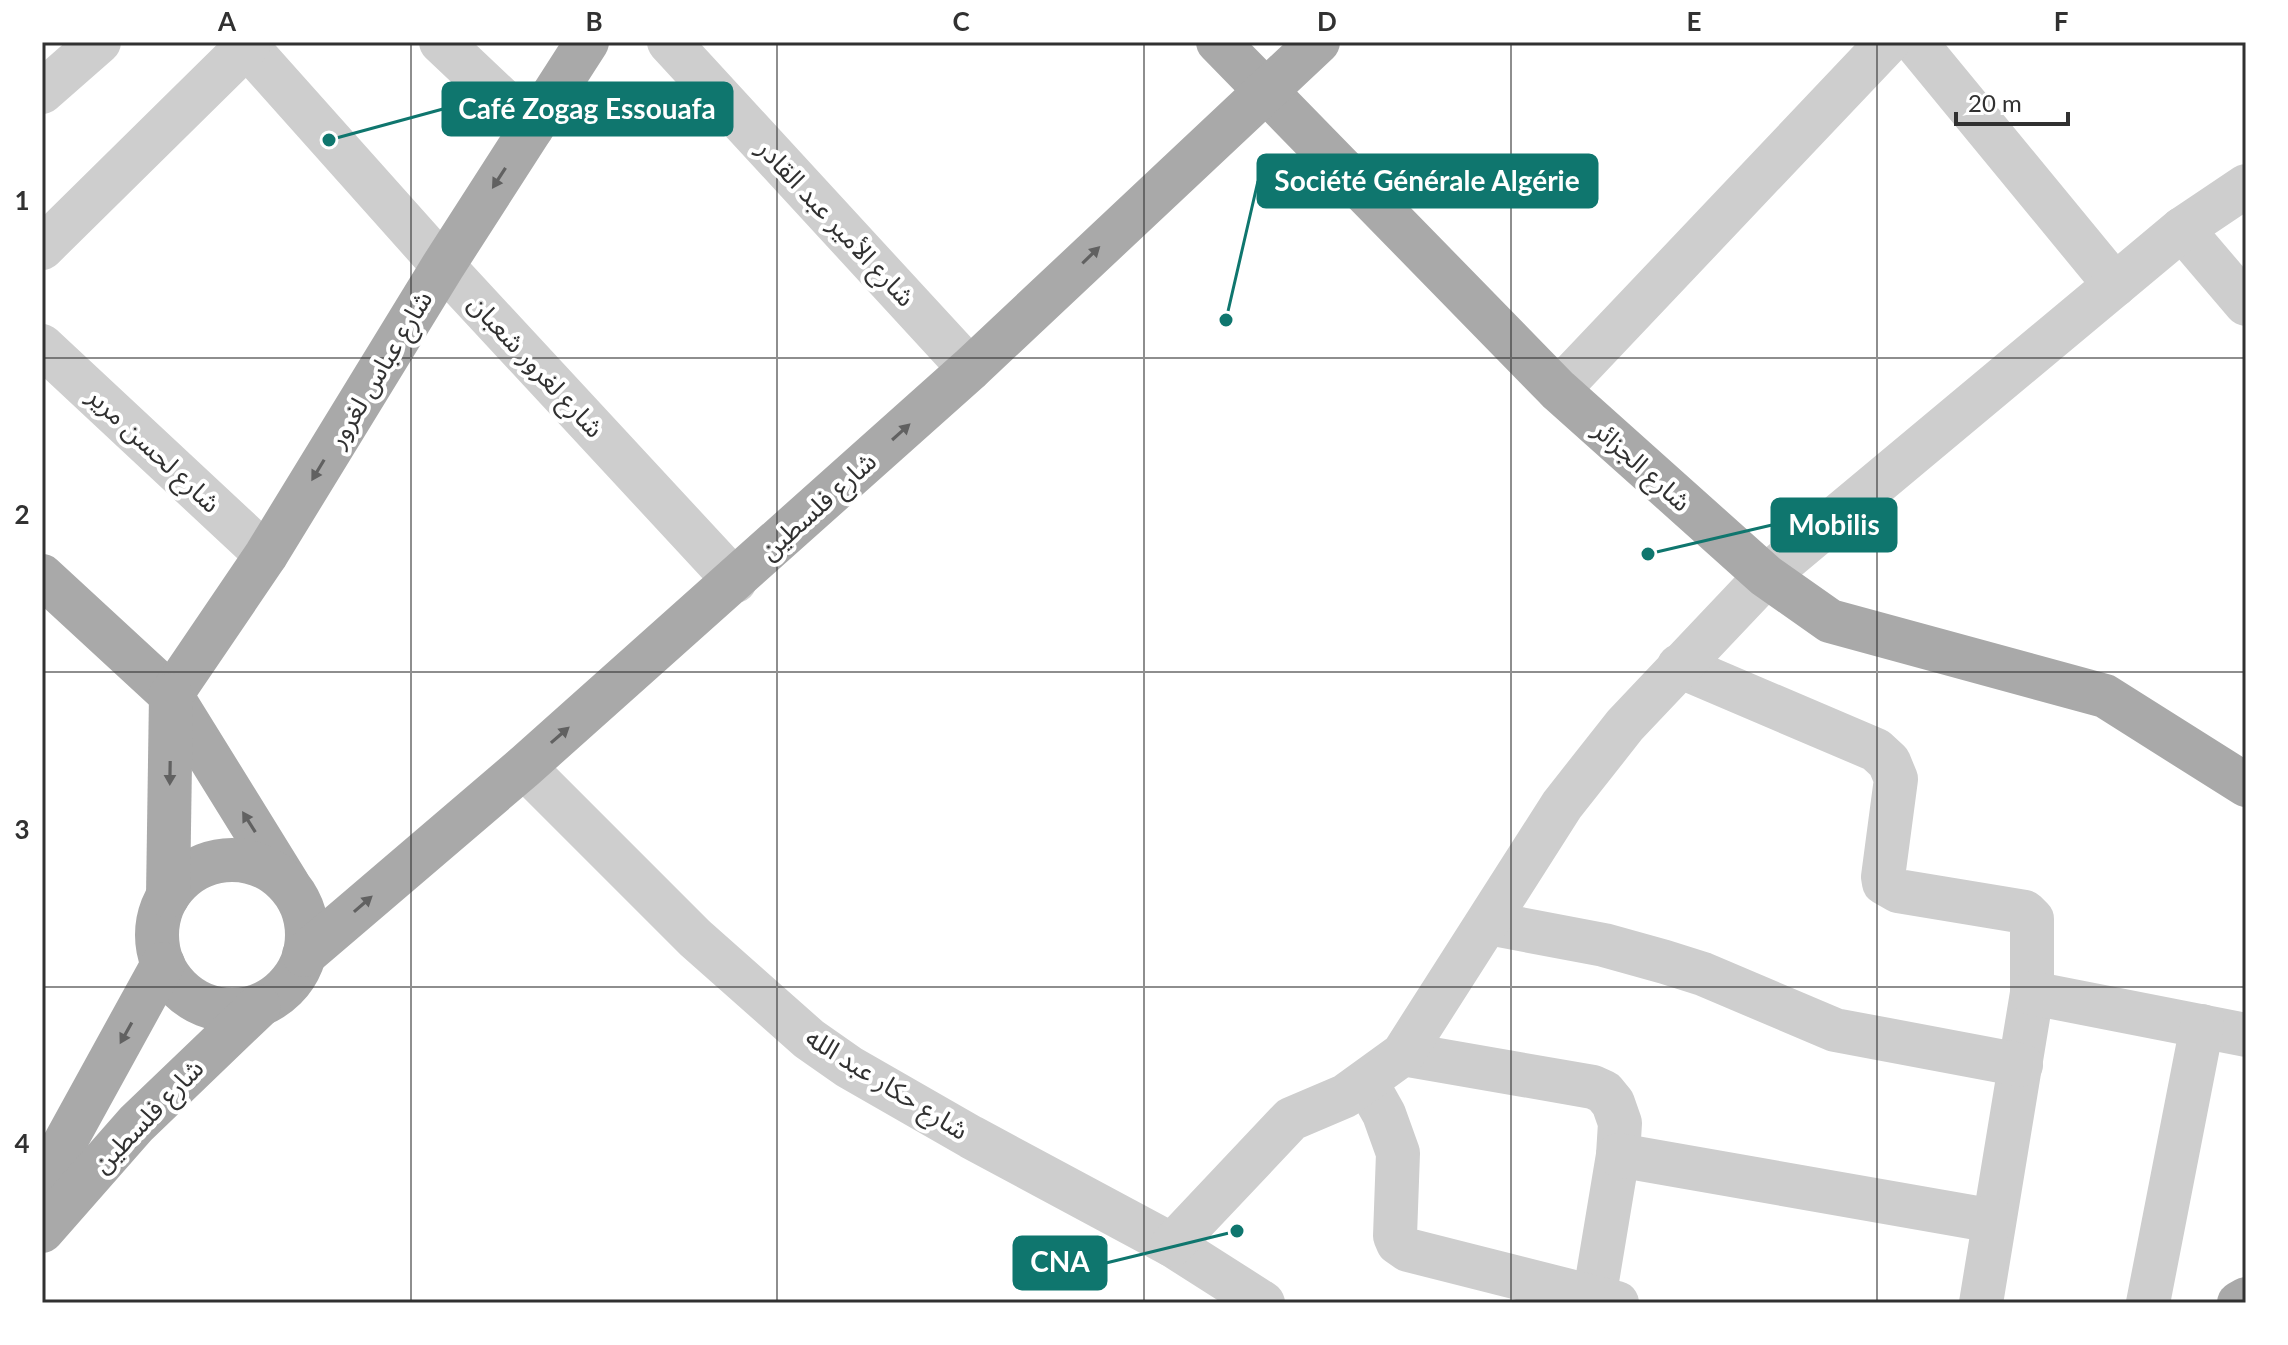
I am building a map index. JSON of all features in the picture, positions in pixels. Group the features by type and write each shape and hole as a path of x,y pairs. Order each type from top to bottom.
{"main road":[{"name":"شارع عباس لغرور","path":"171,695 266,555 443,266 587,42"},
{"name":"شارع الجزائر","path":"1218,42 1558,390 1766,576 1830,621 2105,696 2246,785"},
{"name":"شارع فلسطين","path":"304,955 735,581 970,369 1318,42"},
{"path":"42,576 171,695 290,888 302,909 307,931 304,955 295,976 279,994 259,1006 236,1011 213,1008 192,999 175,984 163,964 157,942 159,918 168,896 183,878 204,866 227,860 251,863 273,872 290,888"},
{"path":"168,896 171,695"},
{"name":"شارع فلسطين","path":"42,1184 163,964"},
{"name":"شارع فلسطين","path":"42,1231 136,1124 259,1006"},
{"path":"2239,1303 2246,1299"}],"street":[{"path":"42,92 99,42"},
{"path":"441,42 532,128"},
{"name":"شارع الأمير عبد القادر","path":"669,42 970,369"},
{"path":"1558,390 1888,42"},
{"path":"1915,42 2115,285"},
{"path":"42,248 246,44"},
{"name":"شارع لغرور شعبان","path":"246,44 443,266 735,581"},
{"path":"1172,1245 1291,1119 1345,1096 1403,1054 1562,805 1625,725 1766,576 2182,229 2246,186"},
{"path":"2182,229 2246,304"},
{"name":"شارع لحسن مرير","path":"42,346 266,555"},
{"path":"1679,666 1876,750 1889,762 1896,779 1884,883 1898,891 2030,915 2033,923 2032,993 1981,1303"},
{"name":"شارع حكار عبد الله","path":"524,767 695,938 809,1039 849,1067 971,1137 1172,1245 1263,1303"},
{"path":"1488,923 1604,945 1665,962 1703,974 1835,1030 2021,1065"},
{"path":"2032,993 2246,1035"},
{"path":"2148,1303 2202,1026"},
{"path":"1366,1082 1396,1140 1395,1236 1398,1243 1408,1250 1605,1301 1619,1116 1604,1092 1593,1087 1403,1054"},
{"path":"1618,1155 1994,1221"}],"place":[{"name":"Café Zogag Essouafa","path":"329,140"},
{"name":"Société Générale Algérie","path":"1226,320"},
{"name":"Mobilis","path":"1648,554"},
{"name":"CNA","path":"1237,1231"}]}
